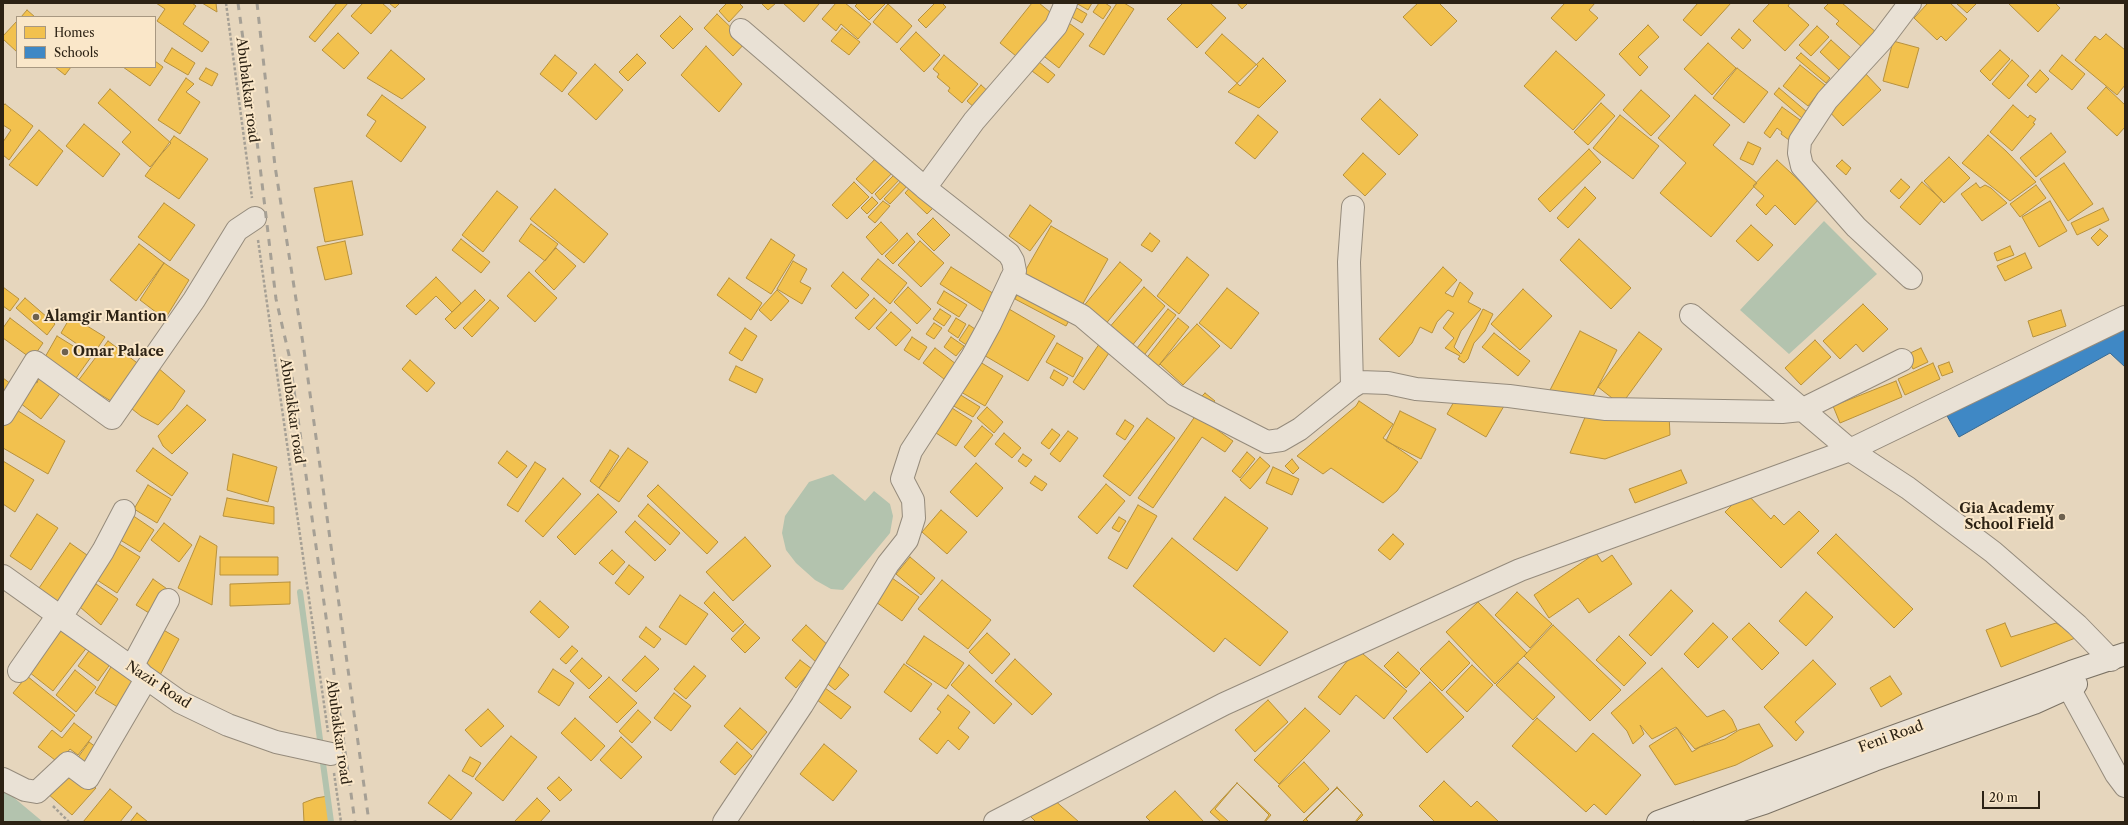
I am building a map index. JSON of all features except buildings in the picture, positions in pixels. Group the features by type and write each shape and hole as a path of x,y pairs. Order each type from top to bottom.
{"street":[{"path":"925,188 974,121 1056,26 1066,3"},
{"path":"1910,3 1882,40 1827,100 1800,141 1799,154 1802,166 1856,227 1911,278"},
{"path":"724,822 802,705 888,564 907,540 914,518 913,500 902,479 911,451 972,357 1015,271 1013,261 1009,254 925,188 741,30"},
{"path":"1352,387 1350,262 1353,207"},
{"path":"3,414 35,362 112,418 194,300 237,230 255,218"},
{"path":"1011,279 1082,316 1175,395 1267,442 1281,440 1300,429 1360,382 1388,383 1416,389 1510,396 1606,409 1782,412 1801,410 1902,360"},
{"path":"1691,315 1801,410 1850,450 1908,488 1993,552 2120,661 2069,688 2034,703 1874,760 1764,803 1705,822"},
{"path":"995,822 1224,704 1520,570 1850,450 2125,317"},
{"path":"19,671 60,616 103,551 124,511"},
{"name":"Nazir Road","path":"3,576 180,702 228,725 276,742 331,754"},
{"path":"3,779 25,790 37,792 68,763 88,778 146,679 133,665 168,600"},
{"name":"Feni Road","path":"1658,822 2071,672 2120,661"},
{"path":"2069,688 2116,774 2125,786"}],"path":[{"name":"Abubakkar road","path":"226,3 341,822"}],"shaded area":[{"path":"1824,221 1877,274 1789,354 1740,310"},
{"path":"833,474 865,501 874,491 890,504 893,516 890,533 843,590 831,589 815,580 796,563 786,550 782,533 785,516 809,482"},
{"path":"3,789 6,791 43,822 3,822"}],"waterway":[{"path":"300,592 321,747"},
{"path":"322,756 331,822"}],"railway":[{"path":"238,3 255,125 276,299 289,355 355,822"},
{"path":"257,3 275,166 304,350 369,822"}],"place":[{"name":"Alamgir Mantion","path":"36,317"},
{"name":"Omar Palace","path":"65,352"},
{"name":"Gia Academy School Field","path":"2062,517"}]}
